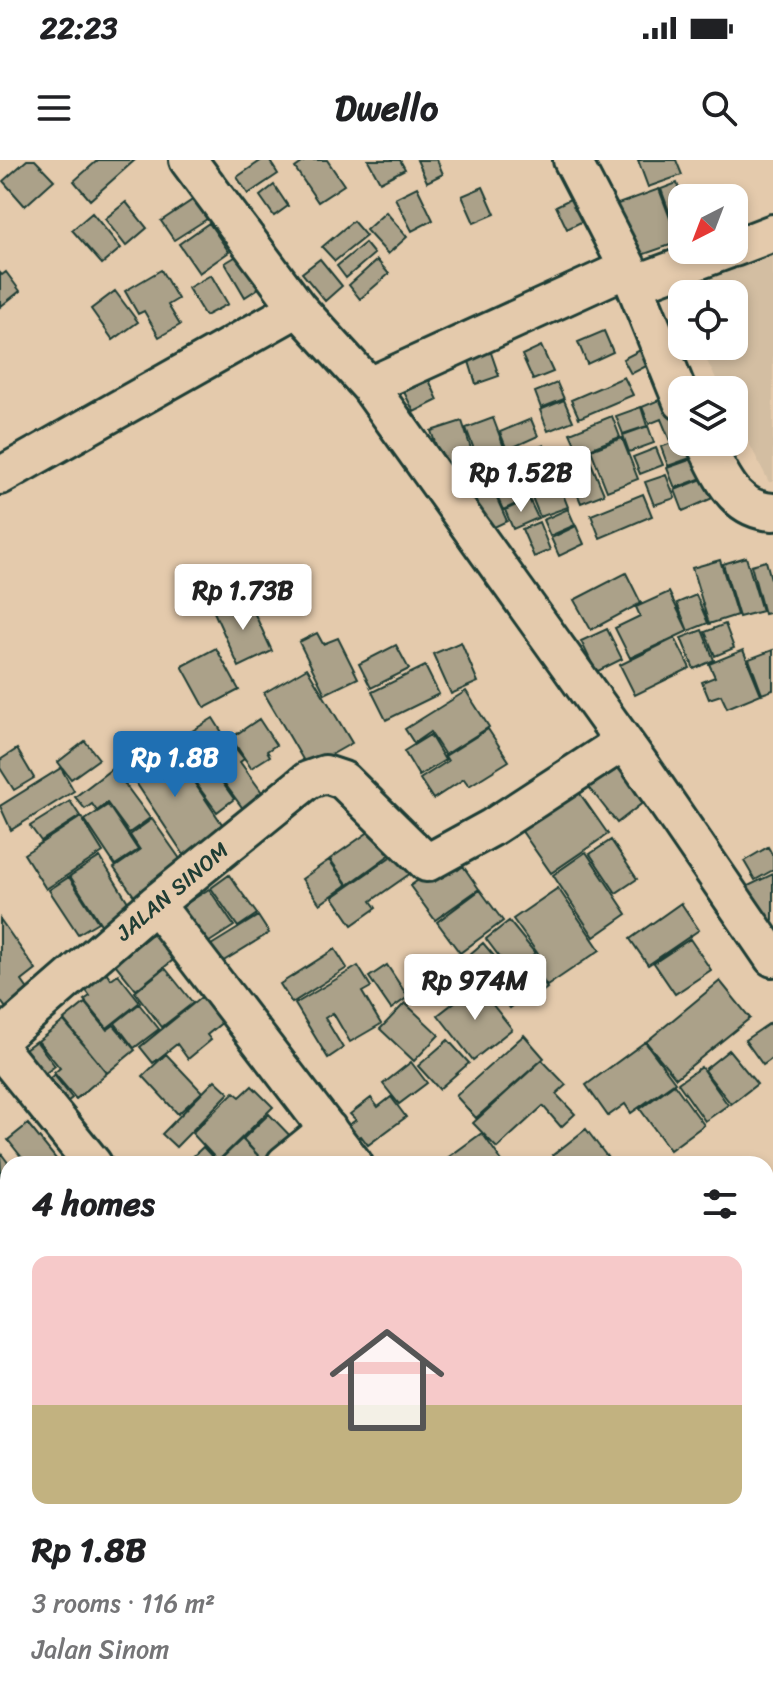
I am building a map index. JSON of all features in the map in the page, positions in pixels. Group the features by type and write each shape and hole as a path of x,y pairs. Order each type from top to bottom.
{"street":[{"path":"188,160 298,308 369,386 444,480 773,956"},
{"path":"572,160 631,276 671,376"},
{"path":"748,243 773,233"},
{"path":"369,386 631,276 675,264"},
{"path":"0,476 298,308"},
{"path":"713,456 740,501 751,508 773,512"},
{"name":"JALAN SINOM","path":"0,1039 155,904 308,780 333,774 343,780 427,863 491,828 623,742"},
{"path":"155,904 348,1156"},
{"path":"0,1049 87,1156"},
{"path":"295,1156 328,1129"}],"shaded area":[{"path":"773,234 773,482 769,482 748,441 748,376 715,376 706,360 748,360 748,280 668,280 668,285 661,271 682,264 748,264 748,242"}],"building":[{"path":"27,160 35,160 54,180 25,206 3,181"},
{"path":"98,160 135,160 90,200 74,181"},
{"path":"262,160 269,160 278,174 248,194 237,177"},
{"path":"306,160 327,160 344,185 318,202 295,168"},
{"path":"368,160 400,160 405,169 380,182"},
{"path":"417,160 437,160 443,174 427,182"},
{"path":"638,160 676,160 682,175 648,187"},
{"path":"274,185 288,206 274,216 260,196"},
{"path":"668,186 668,209 661,189"},
{"path":"417,187 433,220 412,231 395,198"},
{"path":"483,187 495,214 474,223 462,196"},
{"path":"659,189 668,213 668,246 633,258 615,205"},
{"path":"582,193 593,216 567,229 556,206"},
{"path":"194,199 207,219 174,240 161,221"},
{"path":"126,202 147,228 126,246 105,219"},
{"path":"386,212 407,237 388,254 366,230"},
{"path":"92,213 121,248 102,264 72,230"},
{"path":"353,221 366,236 335,261 322,247"},
{"path":"209,223 229,252 199,273 179,244"},
{"path":"365,243 374,254 346,278 337,266"},
{"path":"245,251 265,284 245,297 225,263"},
{"path":"320,259 342,286 325,301 302,273"},
{"path":"377,260 389,274 360,299 349,285"},
{"path":"161,270 178,299 168,305 180,325 159,337 144,311 138,314 125,291"},
{"path":"6,272 20,291 0,307 0,273"},
{"path":"211,275 228,304 205,316 188,288"},
{"path":"115,291 138,322 113,340 91,309"},
{"path":"604,331 613,352 587,364 578,342"},
{"path":"541,346 553,372 533,380 522,355"},
{"path":"648,346 656,361 631,374 623,359"},
{"path":"489,347 499,376 476,384 467,355"},
{"path":"624,377 633,395 579,418 571,400"},
{"path":"429,380 438,400 414,412 404,392"},
{"path":"557,383 564,399 541,408 535,392"},
{"path":"668,396 668,436 661,419 649,424 642,407"},
{"path":"564,400 573,421 548,431 540,410"},
{"path":"641,407 647,426 623,434 616,416"},
{"path":"612,416 620,437 579,453 570,433"},
{"path":"493,418 505,450 478,460 466,428"},
{"path":"531,419 538,436 507,450 500,432"},
{"path":"462,421 475,461 445,471 431,431"},
{"path":"648,426 654,443 629,452 623,435"},
{"path":"622,438 638,479 607,491 591,450"},
{"path":"668,444 668,456 693,457 668,466 661,447"},
{"path":"544,445 553,467 525,478 517,456"},
{"path":"656,448 663,465 640,474 633,457"},
{"path":"587,453 604,494 581,503 564,462"},
{"path":"695,458 702,478 675,488 667,468"},
{"path":"515,459 524,479 495,491 486,471"},
{"path":"553,469 568,507 540,517 525,480"},
{"path":"484,470 507,521 488,530 475,500 463,505 454,484"},
{"path":"666,475 675,498 654,505 645,482"},
{"path":"707,477 715,497 683,511 675,490"},
{"path":"524,479 531,497 503,510 495,492"},
{"path":"643,494 652,516 600,538 591,515"},
{"path":"529,499 538,518 513,529 505,510"},
{"path":"568,509 575,525 550,536 543,520"},
{"path":"539,522 550,550 534,557 522,529"},
{"path":"576,526 584,544 559,556 551,538"},
{"path":"746,557 762,611 739,617 723,564"},
{"path":"720,560 737,615 709,624 692,568"},
{"path":"766,561 773,586 773,612 764,614 751,565"},
{"path":"626,573 641,603 591,630 574,600"},
{"path":"669,592 688,631 630,658 615,628 640,616 636,607"},
{"path":"696,595 708,623 688,631 677,603"},
{"path":"247,597 272,651 239,667 214,612"},
{"path":"725,624 734,648 715,656 705,632"},
{"path":"607,629 622,659 596,672 581,641"},
{"path":"702,630 714,660 694,669 681,638"},
{"path":"317,633 323,644 338,638 358,678 325,694 299,642"},
{"path":"675,638 690,668 635,695 620,665"},
{"path":"461,642 478,682 451,694 433,654"},
{"path":"396,645 409,669 371,688 359,664"},
{"path":"216,648 239,690 205,708 182,666"},
{"path":"743,650 761,694 727,708 721,695 709,699 702,682 715,677 709,664"},
{"path":"773,650 773,690 762,694 749,659"},
{"path":"425,666 439,694 386,720 372,692"},
{"path":"307,668 352,743 308,768 264,693"},
{"path":"466,691 489,727 445,755 430,732 414,743 405,729"},
{"path":"213,718 230,745 188,772 171,744"},
{"path":"259,719 276,745 267,751 270,756 251,768 231,738"},
{"path":"488,729 509,761 469,786 464,779 433,799 420,779 448,761 445,756"},
{"path":"430,735 445,760 419,776 404,751"},
{"path":"165,739 224,827 206,839 211,846 188,861 125,766"},
{"path":"85,741 99,759 71,779 58,762"},
{"path":"233,745 244,759 240,762 264,795 244,810 209,762"},
{"path":"17,749 34,778 14,790 0,768 0,760"},
{"path":"207,761 234,799 217,812 189,774"},
{"path":"617,765 645,801 617,823 589,787"},
{"path":"61,768 74,791 11,830 0,806"},
{"path":"113,768 150,818 129,833 107,803 97,811 92,804 85,809 75,797"},
{"path":"576,788 608,834 551,873 519,827"},
{"path":"70,801 80,816 41,841 30,826"},
{"path":"108,805 138,850 115,865 85,820"},
{"path":"81,817 103,852 46,889 24,854"},
{"path":"152,819 185,866 137,900 114,868 140,850 130,835"},
{"path":"373,829 399,848 348,885 330,859"},
{"path":"611,840 637,879 616,893 590,854"},
{"path":"768,847 773,856 773,870 755,880 744,861"},
{"path":"586,852 627,914 594,937 553,875"},
{"path":"396,853 411,873 371,901 376,908 352,925 333,897"},
{"path":"100,857 133,910 104,929 70,876"},
{"path":"449,858 458,870 463,866 479,889 435,920 410,886"},
{"path":"329,860 347,885 320,904 302,879"},
{"path":"773,874 773,920 765,924 746,887"},
{"path":"229,875 257,914 238,927 211,888"},
{"path":"69,877 98,922 78,934 49,890"},
{"path":"558,888 600,950 547,986 529,961 538,954 513,919"},
{"path":"209,889 234,926 200,948 175,911"},
{"path":"480,890 503,921 460,953 437,922"},
{"path":"681,903 699,930 648,965 630,939"},
{"path":"258,916 269,933 209,970 198,953"},
{"path":"0,919 36,970 22,981 29,991 6,1008 0,1000"},
{"path":"509,921 535,953 511,972 486,939"},
{"path":"162,926 183,952 136,990 115,964"},
{"path":"690,939 711,970 675,994 654,963"},
{"path":"483,943 510,975 491,991 464,959"},
{"path":"335,949 347,968 292,1003 280,984"},
{"path":"528,964 547,988 530,1001 526,996 510,1008 495,989"},
{"path":"387,965 408,997 391,1009 369,977"},
{"path":"358,966 371,987 362,992 381,1024 350,1042 333,1013 325,1018 343,1048 328,1058 295,1004"},
{"path":"165,968 193,1003 162,1027 135,992"},
{"path":"106,972 111,979 118,974 140,1002 107,1028 84,1000 90,996 85,989"},
{"path":"720,981 750,1018 676,1078 646,1042"},
{"path":"477,985 512,1029 473,1060 438,1015"},
{"path":"204,995 224,1021 207,1035 211,1040 188,1059 177,1044 153,1063 140,1047"},
{"path":"85,1003 107,1030 114,1025 135,1050 107,1073 64,1020"},
{"path":"405,1003 439,1035 414,1061 380,1029"},
{"path":"139,1004 159,1029 134,1048 115,1023"},
{"path":"64,1021 107,1073 76,1099 54,1073 60,1068 38,1041"},
{"path":"773,1021 773,1058 763,1065 745,1040"},
{"path":"524,1035 544,1058 476,1118 456,1096"},
{"path":"448,1040 469,1063 439,1089 418,1066"},
{"path":"36,1041 55,1066 34,1082 14,1057"},
{"path":"645,1042 675,1082 631,1113 625,1104 608,1116 586,1085"},
{"path":"729,1050 757,1084 731,1104 704,1070"},
{"path":"166,1054 202,1092 178,1114 143,1076"},
{"path":"542,1060 566,1085 556,1094 575,1114 561,1127 543,1106 497,1148 473,1123"},
{"path":"411,1062 427,1083 399,1104 383,1084"},
{"path":"701,1067 728,1105 705,1121 678,1083"},
{"path":"54,1075 72,1098 55,1111 37,1088"},
{"path":"215,1080 229,1093 176,1147 162,1134"},
{"path":"674,1084 704,1125 670,1150 640,1109"},
{"path":"252,1086 273,1107 223,1156 213,1156 192,1133 234,1092 240,1097"},
{"path":"391,1097 406,1117 368,1145 361,1136 357,1139 347,1126 356,1120 350,1114 371,1098 378,1107"},
{"path":"269,1114 299,1145 288,1156 259,1156 243,1139"},
{"path":"28,1124 54,1156 21,1156 8,1140"},
{"path":"586,1129 606,1156 554,1156"},
{"path":"482,1133 498,1156 450,1156"},
{"path":"242,1139 258,1156 224,1156"},
{"path":"203,1147 211,1156 193,1156"}]}
